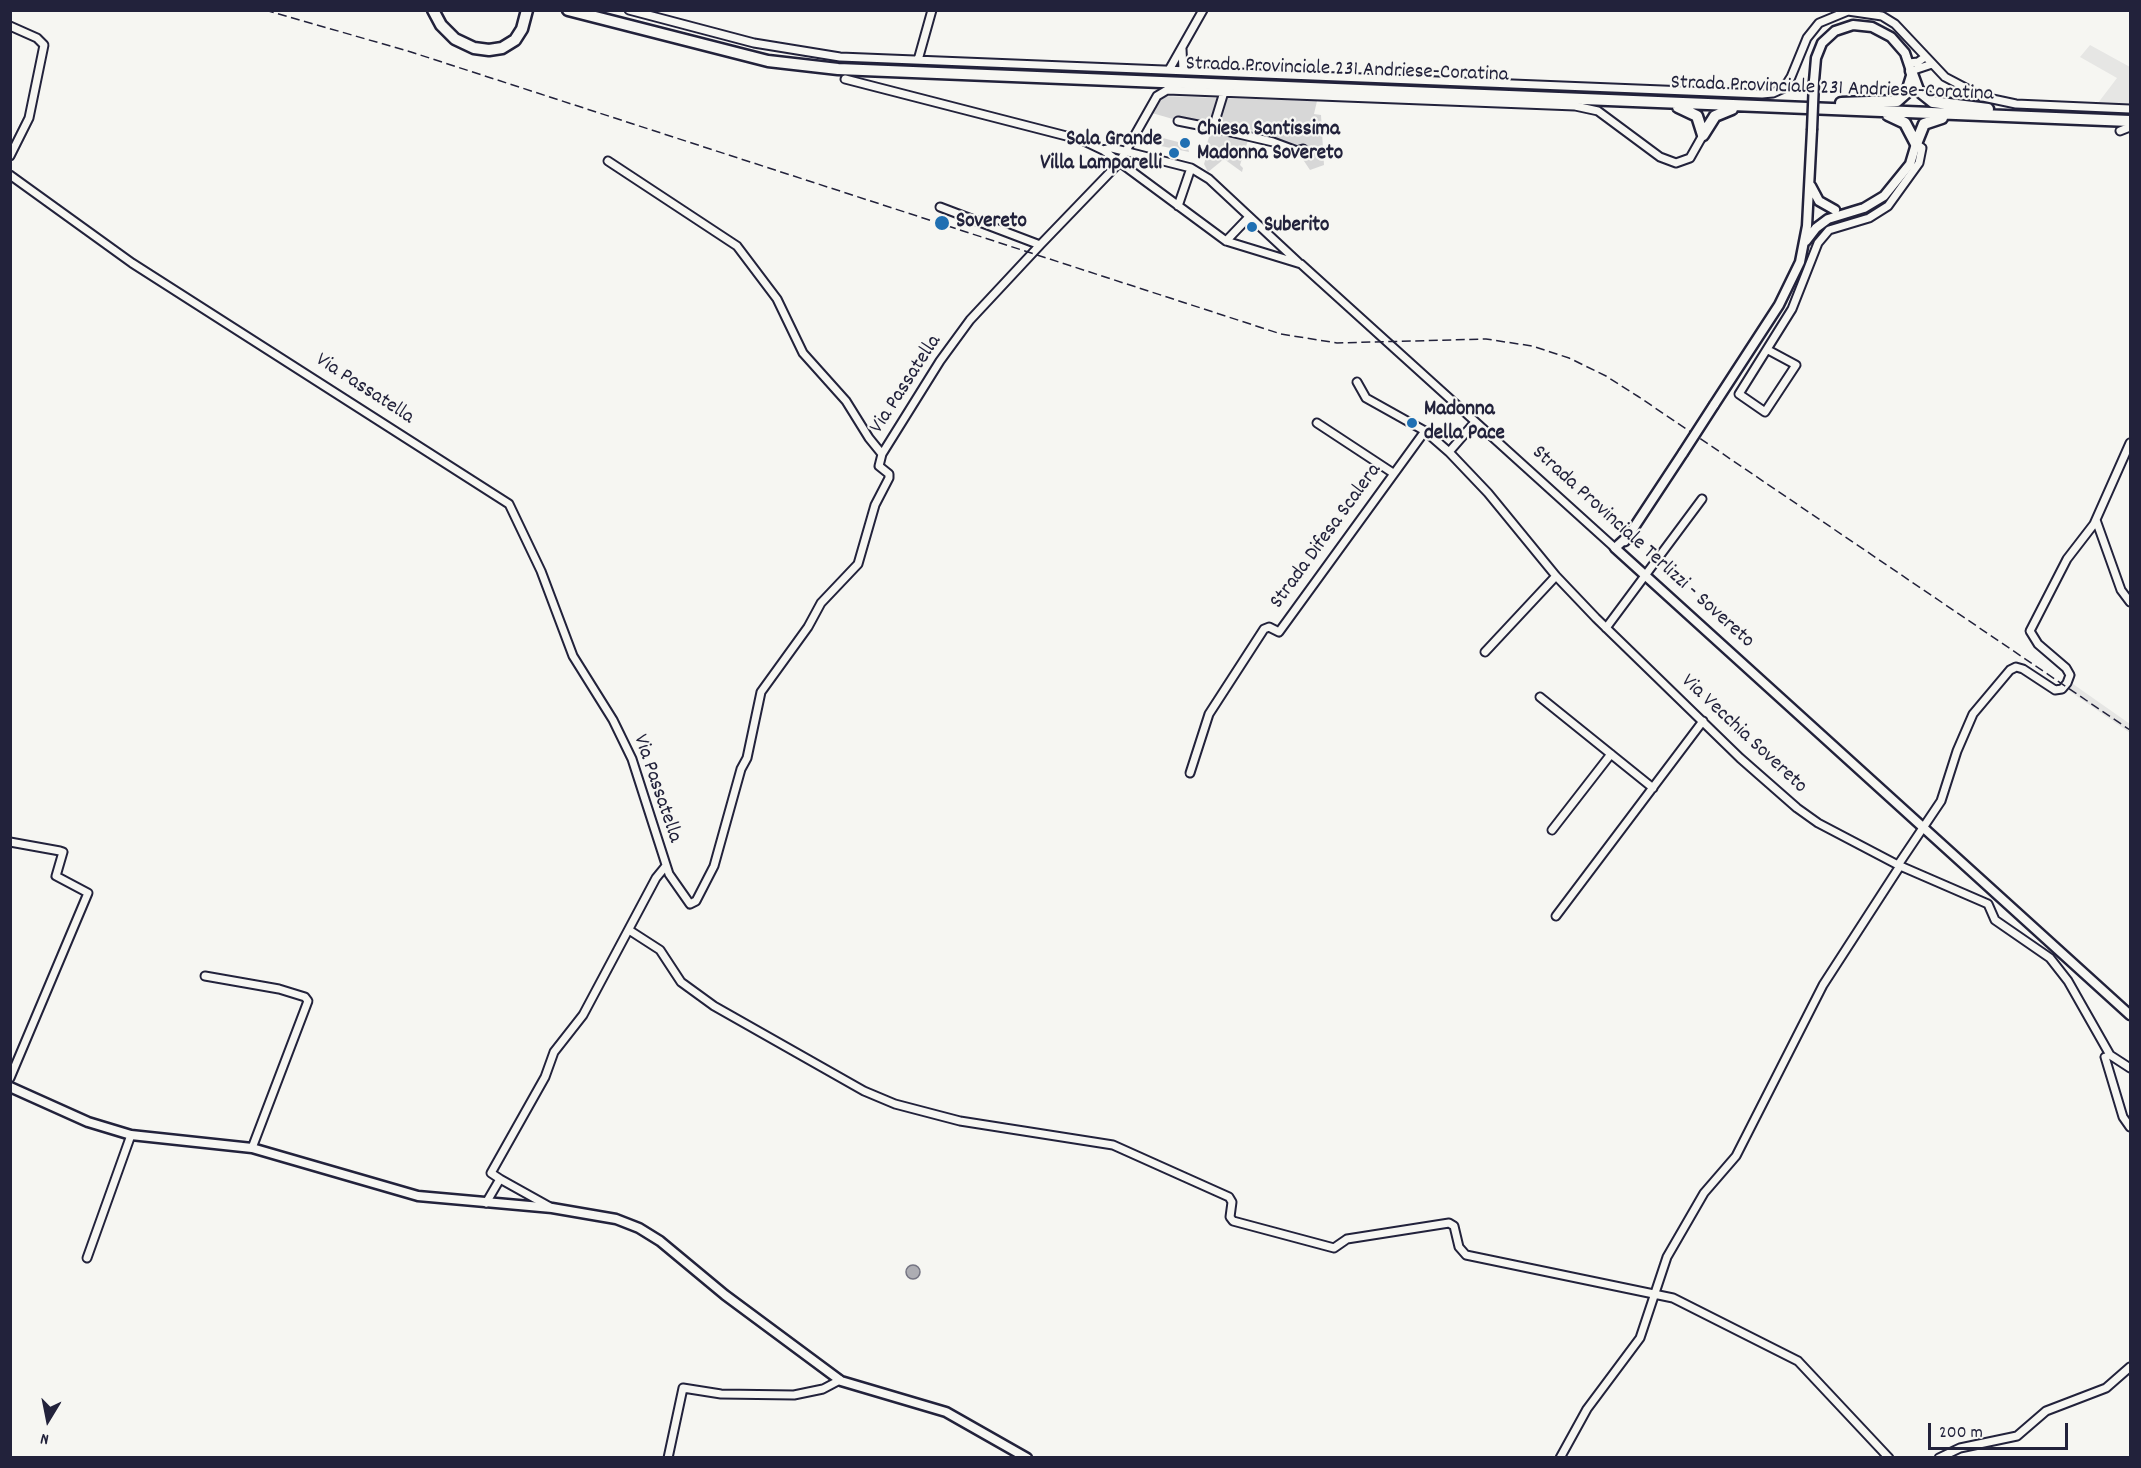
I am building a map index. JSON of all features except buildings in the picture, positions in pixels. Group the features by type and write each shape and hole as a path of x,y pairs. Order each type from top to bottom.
{"highway":[{"path":"433,10 441,25 455,39 474,48 489,50 505,47 516,38 527,11"},
{"name":"Strada Provinciale 231 Andriese-Coratina","path":"568,10 757,58 838,69 1773,107 1828,106"},
{"name":"Strada Provinciale 231 Andriese-Coratina","path":"592,10 741,49 839,63 1828,106 2130,115"},
{"path":"1828,106 1897,101 1907,92 1911,70"},
{"path":"1911,70 1920,92 1933,102 2006,113"},
{"path":"1619,101 1688,110 1699,118 1703,135"},
{"path":"1828,106 1896,118 1909,128 1916,144"},
{"path":"1703,135 1713,117 1724,111 1773,107"},
{"path":"1916,144 1920,129 1932,119 2006,113"},
{"name":"Strada Provinciale 231 Andriese-Coratina","path":"2006,113 2130,121"}],"main road":[{"path":"1618,550 1791,285 1804,244 1810,184 1815,58 1821,45 1833,32 1849,26 1869,26 1886,33 1901,47 1911,70"},
{"path":"1808,211 1837,213 1864,208 1885,194 1910,164 1916,144"},
{"path":"1810,184 1819,201 1837,213"},
{"path":"1804,244 1816,228 1837,213"},
{"name":"Strada Provinciale Terlizzi - Sovereto","path":"1618,550 2130,1015"},
{"path":"10,1087 88,1122 131,1135 252,1148 399,1192 486,1203 552,1208 616,1219 639,1228 840,1380 946,1412 1027,1458"}],"street":[{"path":"629,10 765,45 840,57 1762,94 1773,93 1784,88 1791,77 1806,38 1819,23 1848,10 1882,16 1895,24 1932,64 1967,90 1997,101 2130,109"},
{"path":"918,60 932,10"},
{"path":"1169,70 1203,10"},
{"path":"10,26 37,38 44,45 29,118 10,156"},
{"path":"1182,49 1183,70"},
{"path":"1911,70 1925,57"},
{"path":"1911,70 1932,64"},
{"path":"845,79 1082,140 1103,150 1112,148 1191,168 1209,179 1301,264"},
{"name":"Via Passatella","path":"10,175 132,263 509,504 541,571 573,656 613,720 632,759 666,867 690,904 695,902 714,866 741,769 747,758 761,692 808,627 821,603 858,564 875,505 889,477 889,474 879,466 882,454 940,361 970,320 1128,152 1160,92 1167,90 1224,92"},
{"path":"1213,128 1224,92 1575,105 1598,111 1660,157 1674,162 1690,158 1703,135"},
{"path":"1178,121 1273,142 1297,151 1303,149"},
{"path":"2120,132 2130,127"},
{"path":"1770,351 1796,365 1765,412 1739,394 1792,309 1818,243 1829,230 1869,218 1888,206 1919,163 1923,148 1916,144"},
{"name":"Strada Provinciale Terlizzi - Sovereto","path":"1103,150 1226,242 1301,264 1618,550"},
{"path":"608,161 737,246 777,299 803,353 846,400 869,438 882,454"},
{"path":"1178,206 1191,168"},
{"path":"940,207 1040,245"},
{"path":"1226,242 1249,217"},
{"name":"Via Vecchia Sovereto","path":"1357,382 1366,398 1425,431 1449,452 1488,493 1556,576 1606,628 1740,758 1818,823 1899,866 1988,904 1995,920 2053,960 2110,1055 2130,1068"},
{"path":"1449,452 1475,422"},
{"path":"1317,423 1393,473"},
{"name":"Strada Difesa Scalera","path":"1190,773 1209,714 1264,629 1269,627 1279,632 1425,431"},
{"path":"1560,1458 1587,1409 1640,1338 1654,1294 1678,1238 1704,1193 1736,1156 1823,985 1941,801 1957,751 1973,714 2010,670 2016,667 2023,669 2055,690 2062,689 2067,683 2070,675 2066,668 2031,637 2030,631 2067,559 2096,520 2130,443"},
{"path":"1606,628 1702,499"},
{"path":"2096,520 2123,597 2130,602"},
{"path":"1485,652 1556,576"},
{"path":"1540,698 1653,788"},
{"path":"1556,916 1703,721"},
{"path":"1552,830 1611,754"},
{"path":"10,842 60,850 63,852 56,876 88,893 10,1078"},
{"path":"552,1208 491,1173 545,1077 554,1052 583,1015 656,878 666,867"},
{"path":"1988,904 2002,898"},
{"path":"629,930 660,950 681,982 714,1006 864,1091 895,1104 960,1121 1113,1145 1229,1197 1232,1202 1230,1217 1233,1221 1334,1248 1347,1239 1449,1223 1454,1226 1459,1247 1466,1254 1673,1298 1798,1361 1889,1458"},
{"path":"205,976 279,989 305,997 308,1001 252,1148"},
{"path":"2105,1057 2124,1117 2130,1128"},
{"path":"87,1258 131,1135"},
{"path":"486,1203 500,1179"},
{"path":"1939,1458 1960,1448 2017,1436 2046,1411 2106,1388 2130,1367"},
{"path":"668,1458 683,1388 731,1395 794,1395 823,1389 840,1380"}],"shaded area":[{"path":"2090,45 2130,67 2130,105 2098,103 2117,78 2080,57"},
{"path":"1161,96 1317,101 1314,114 1321,115 1324,165 1310,170 1300,155 1291,149 1249,137 1240,165 1243,168 1242,172 1224,159 1208,172 1204,164 1210,145 1207,144 1211,130 1152,113"},
{"path":"1163,138 1178,142 1178,145 1188,148 1189,152 1161,146"},
{"path":"2073,684 2130,724 2130,733 2068,690"},
{"path":"913,1265 918,1267 920,1272 918,1277 913,1279 908,1277 906,1272 908,1267"}],"railway":[{"path":"265,10 411,52 1281,334 1337,343 1486,339 1532,346 1569,358 1606,376 1639,397 2130,730"}],"place":[{"name":"Chiesa Santissima Madonna Sovereto","path":"1185,143"},
{"name":"Sala Grande Villa Lamparelli","path":"1174,153"},
{"name":"Sovereto","path":"942,223"},
{"name":"Suberito","path":"1252,227"},
{"name":"Madonna della Pace","path":"1412,423"}]}
